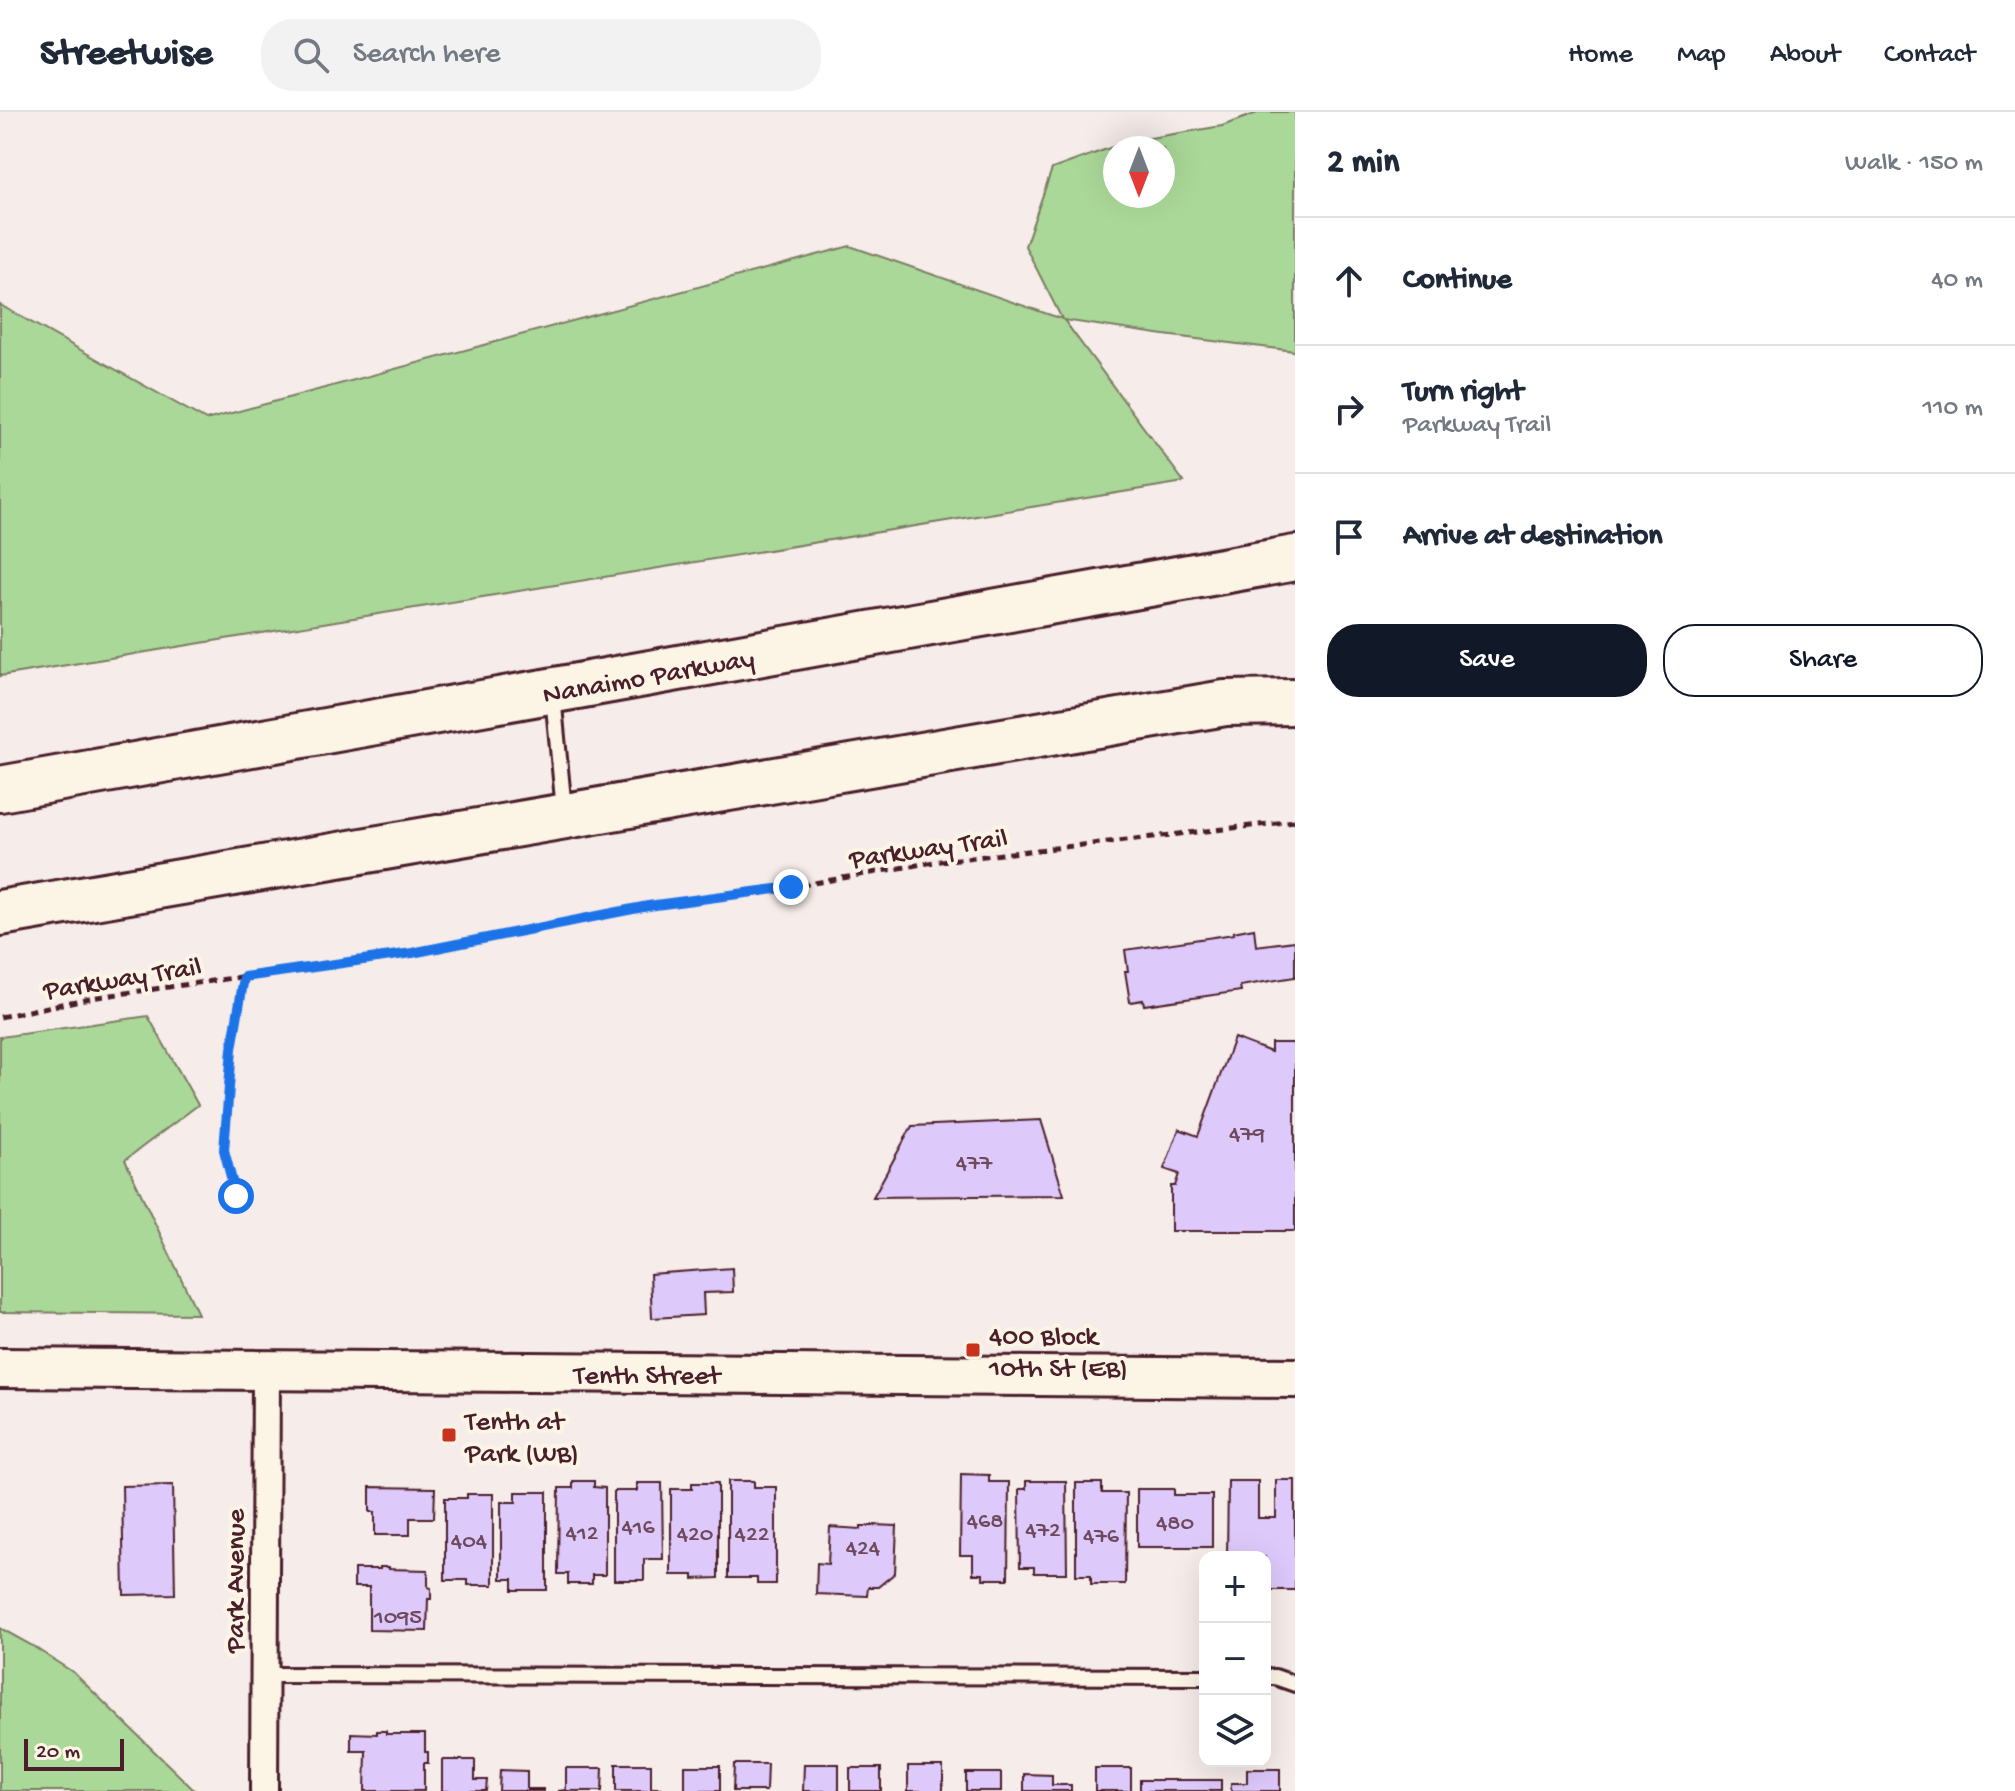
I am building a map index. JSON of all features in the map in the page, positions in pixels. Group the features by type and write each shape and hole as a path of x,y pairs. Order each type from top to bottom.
{"highway":[{"name":"Nanaimo Parkway","path":"0,789 1295,558"},
{"path":"0,913 1225,703 1295,702"}],"street":[{"name":"Tenth Street","path":"0,1368 1295,1378"},
{"name":"Park Avenue","path":"264,1791 266,1370"}],"lane":[{"path":"553,691 564,816"},
{"path":"264,1675 1199,1677"},
{"path":"1271,1677 1295,1684"}],"path":[{"name":"Parkway Trail","path":"0,1017 90,998 412,953 648,906 791,887 940,861 1295,821"},
{"path":"236,1196 224,1150 232,1049 244,977"}],"green space":[{"path":"1260,112 1295,112 1295,351 1064,320 1184,482 0,676 0,305 206,420 850,246 1062,319 1025,246 1052,169 1103,150 1103,208 1175,208 1175,136 1162,136 1222,126"},
{"path":"148,1016 198,1105 125,1160 198,1314 0,1312 0,1037"},
{"path":"0,1628 74,1673 195,1791 0,1791"}],"building":[{"path":"1254,928 1256,946 1295,941 1295,977 1240,986 1241,991 1144,1005 1143,1000 1130,1002 1125,950 1234,934"},
{"path":"1234,1038 1271,1052 1271,1043 1295,1043 1295,1231 1171,1231 1171,1186 1175,1186 1179,1174 1164,1169 1179,1129 1198,1136"},
{"path":"1041,1120 1064,1195 873,1197 912,1126"},
{"path":"732,1268 733,1292 703,1293 704,1315 652,1318 650,1274"},
{"path":"961,1474 989,1475 989,1482 1009,1482 1008,1579 983,1579 983,1574 973,1574 973,1555 960,1555"},
{"path":"1276,1480 1295,1480 1295,1590 1271,1590 1271,1551 1227,1551 1228,1481 1258,1481 1258,1518 1276,1518"},
{"path":"573,1481 594,1481 594,1487 605,1488 605,1575 592,1575 592,1584 568,1584 568,1574 558,1574 559,1488 573,1488"},
{"path":"728,1481 754,1481 754,1487 776,1487 776,1584 757,1584 757,1578 728,1578"},
{"path":"1026,1481 1066,1481 1067,1573 1034,1573 1034,1567 1020,1567 1019,1489 1026,1489"},
{"path":"637,1483 662,1483 663,1559 644,1559 644,1580 614,1580 614,1491 637,1491"},
{"path":"692,1483 718,1483 718,1578 693,1579 693,1575 671,1575 671,1489 692,1489"},
{"path":"1076,1483 1102,1483 1102,1493 1126,1493 1125,1584 1091,1584 1091,1575 1076,1575"},
{"path":"173,1485 175,1594 124,1595 122,1486"},
{"path":"370,1487 435,1488 434,1518 410,1518 410,1535 375,1535 375,1512 370,1512"},
{"path":"1137,1489 1174,1489 1174,1495 1212,1495 1212,1547 1137,1547"},
{"path":"516,1492 547,1492 547,1590 513,1590 513,1579 501,1579 501,1502 516,1502"},
{"path":"467,1494 493,1494 493,1585 468,1585 468,1580 445,1580 445,1498 467,1498"},
{"path":"861,1526 897,1526 895,1573 878,1587 868,1587 867,1596 816,1594 817,1563 828,1564 830,1527 861,1529"},
{"path":"354,1569 428,1570 431,1599 428,1599 427,1631 369,1630 369,1587 354,1587"},
{"path":"377,1731 386,1731 386,1734 425,1734 428,1763 424,1763 424,1791 365,1791 366,1751 351,1751 351,1733 377,1734"},
{"path":"442,1760 475,1760 475,1780 487,1780 486,1791 442,1791"},
{"path":"616,1764 651,1764 651,1788 662,1788 662,1791 616,1791"},
{"path":"734,1764 767,1764 766,1791 733,1791"},
{"path":"804,1764 839,1764 839,1791 803,1791"},
{"path":"685,1766 720,1766 720,1791 685,1791"},
{"path":"908,1766 943,1766 943,1791 908,1791"},
{"path":"566,1768 603,1768 602,1791 558,1791 566,1790"},
{"path":"850,1768 881,1768 881,1791 850,1791"},
{"path":"1095,1768 1131,1768 1131,1791 1095,1791"},
{"path":"1247,1769 1280,1769 1280,1791 1231,1791 1231,1783 1247,1783"},
{"path":"500,1770 527,1771 527,1789 543,1791 499,1791"},
{"path":"966,1773 1001,1773 1001,1791 966,1791"},
{"path":"1024,1774 1052,1775 1052,1785 1071,1785 1071,1791 1024,1791"},
{"path":"1140,1780 1221,1780 1221,1791 1140,1791"}],"place":[{"name":"400 Block 10th St (EB)","path":"973,1350"},
{"name":"Tenth at Park (WB)","path":"449,1435"}],"route":[{"path":"236,1196 224,1150 232,1049 244,977 412,953 648,906 791,887"}]}
